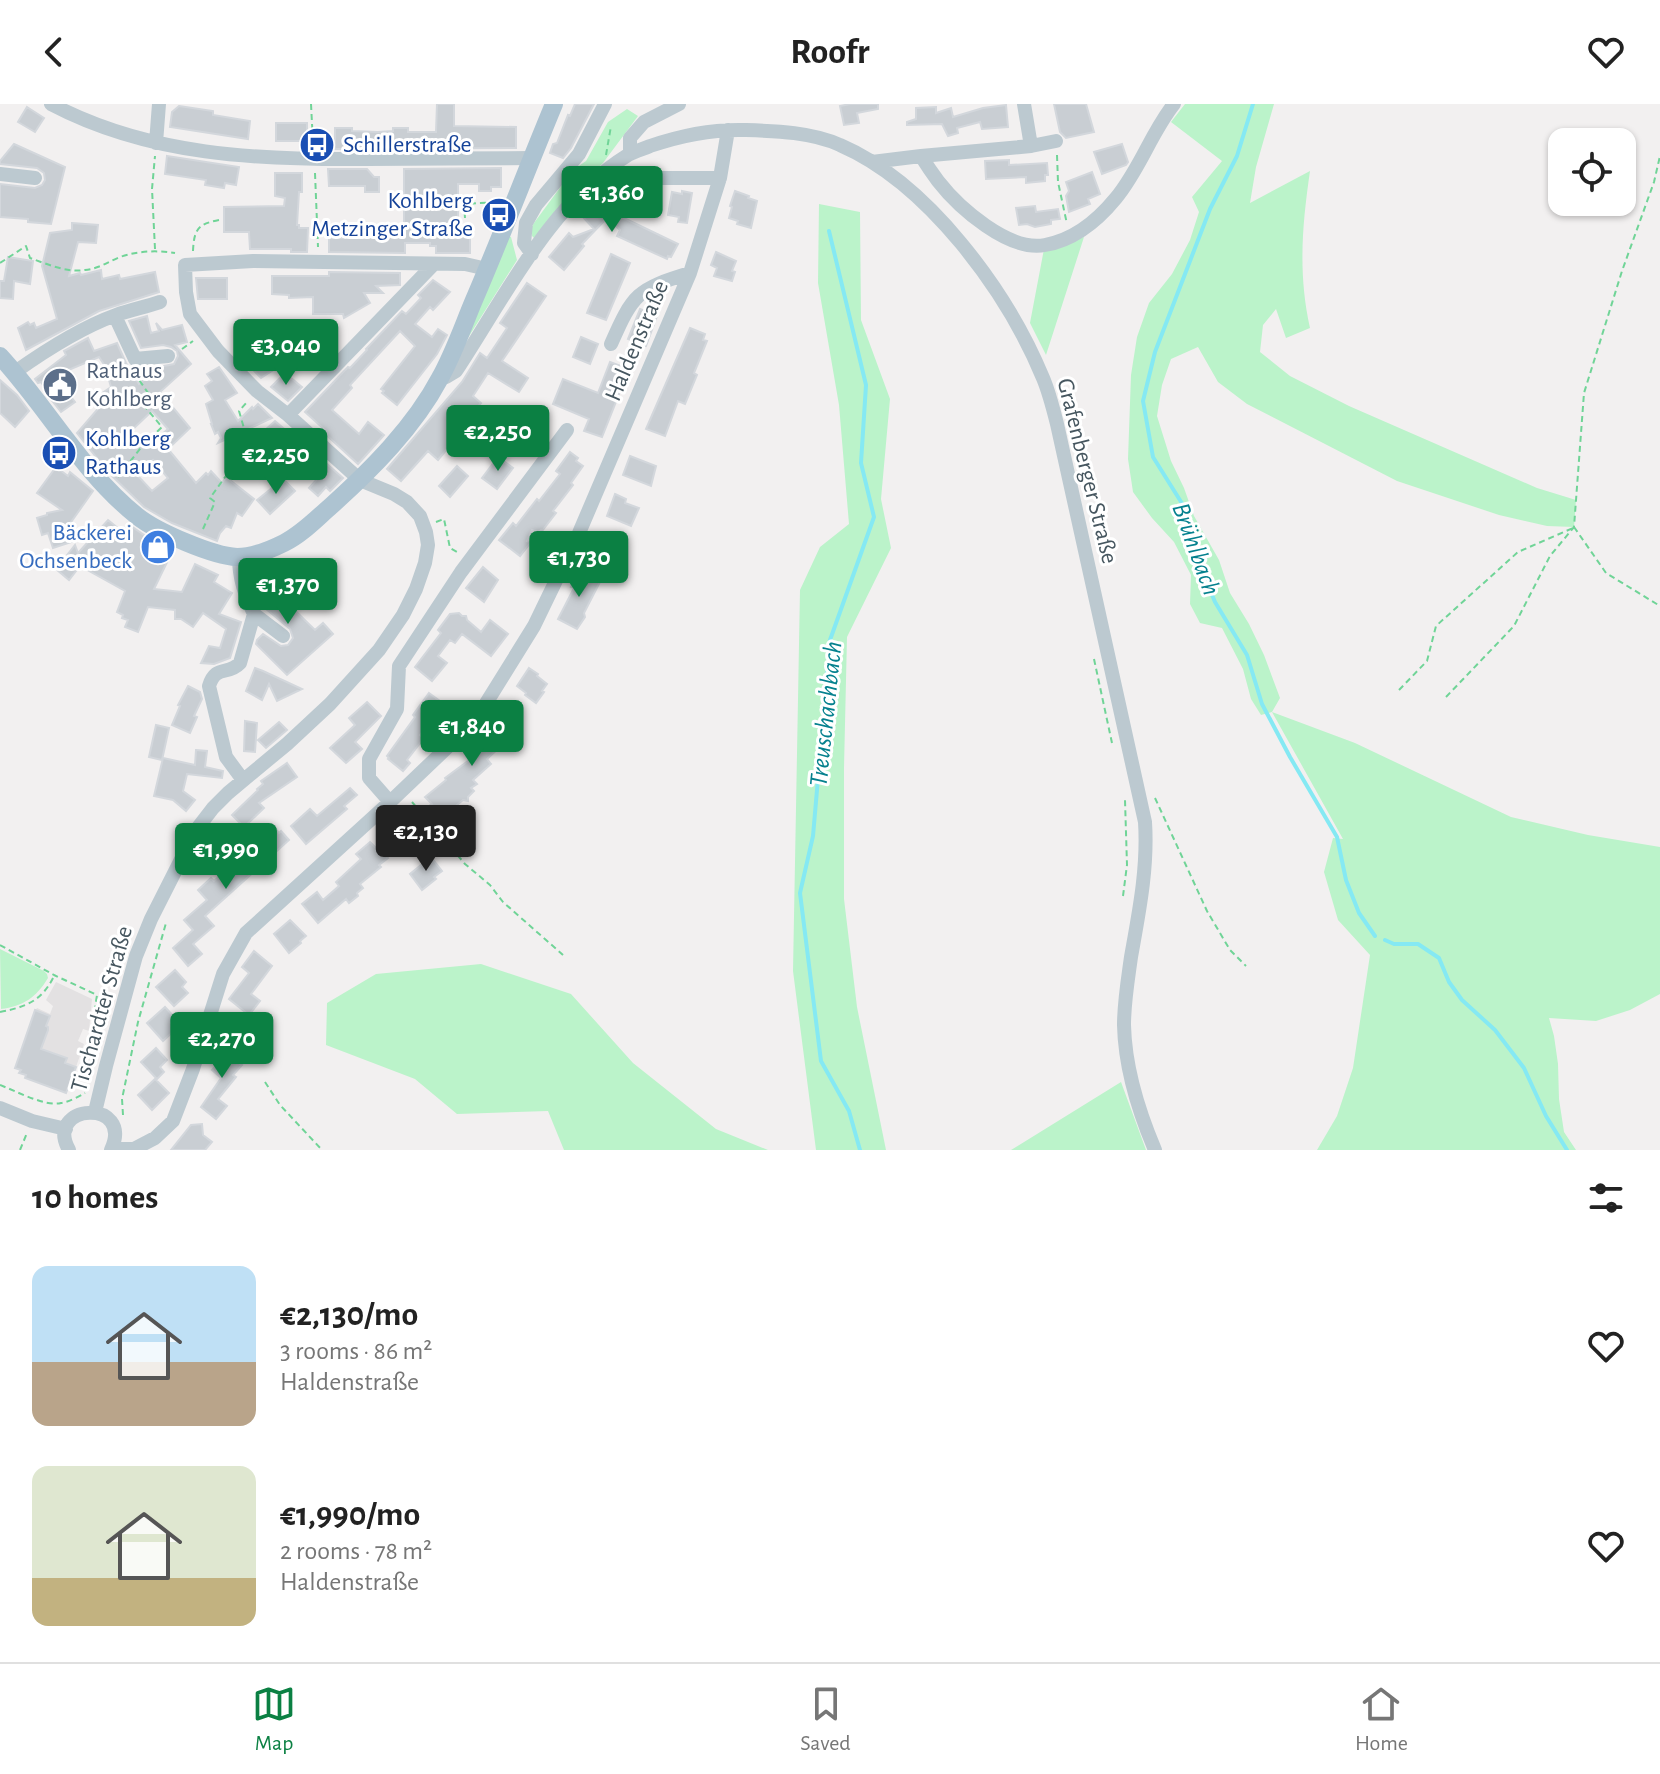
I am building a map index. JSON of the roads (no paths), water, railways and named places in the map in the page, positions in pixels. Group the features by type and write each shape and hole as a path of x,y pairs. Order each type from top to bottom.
{"main road":[{"path":"0,356 89,467 139,518 169,535 218,554 239,557 264,552 285,543 360,480 394,443 440,378 554,104"}],"street":[{"path":"51,104 109,130 203,152 258,158 532,158"},
{"path":"156,143 159,104"},
{"path":"630,153 630,138 644,122 679,104"},
{"path":"1024,104 1031,146"},
{"path":"921,156 938,182 979,221 1012,241 1045,245 1069,237 1092,223 1116,198 1174,104"},
{"path":"532,254 524,243 526,223 536,205 579,154 604,105"},
{"name":"Grafenberger Straße","path":"440,378 456,371 546,233 576,199 630,153 665,141 697,132 728,130 805,135 839,144 872,162 909,189 938,217 1002,300 1025,339 1044,380 1057,424 1145,822 1147,847 1144,880 1124,1024 1133,1089 1155,1150"},
{"name":"Haldenstraße","path":"111,1149 134,1149 155,1138 173,1121 223,974 246,933 475,721 534,626 579,533 690,273 720,178 728,130"},
{"path":"872,162 1056,141"},
{"path":"0,174 35,178"},
{"path":"648,201 657,178 720,178"},
{"path":"360,480 257,391 203,333 190,314 186,292 189,265 253,261 465,264 487,269"},
{"path":"288,415 434,264"},
{"path":"611,344 629,304 639,294 659,282 690,273"},
{"path":"15,372 79,332 115,316 160,302"},
{"path":"115,316 135,359 168,356"},
{"path":"390,802 369,778 369,759 397,709 399,666 469,561 567,430"},
{"name":"Tischardter Straße","path":"95,1112 136,956 196,830 213,808 330,704 379,650 416,589 428,545 420,516 394,494 360,480"},
{"path":"239,557 239,575 254,614 283,636"},
{"path":"243,780 226,757 209,686 212,676 240,663 254,614"},
{"path":"0,1108 32,1121 66,1129 69,1150"},
{"name":"Tischardter Straße","path":"66,1129 80,1113 95,1112 108,1119 114,1129 115,1141 111,1149"}],"waterway":[{"name":"Brühlbach","path":"1253,104 1237,156 1210,209 1155,352 1143,401 1153,457 1183,505 1198,561 1215,602 1247,655 1262,704 1337,837 1346,880 1359,913 1375,936"},
{"name":"Treuschachbach","path":"829,231 866,385 861,463 874,517 830,640 813,836 800,893 821,1061 849,1111 860,1150"},
{"path":"1385,940 1394,944 1418,944 1439,958 1449,982 1462,1000 1495,1030 1524,1068 1546,1116 1567,1150"}],"place":[{"name":"Schillerstraße","path":"317,145"},
{"name":"Kohlberg Metzinger Straße","path":"499,215"},
{"name":"Rathaus Kohlberg","path":"60,385"},
{"name":"Kohlberg Rathaus","path":"59,453"},
{"name":"Bäckerei Ochsenbeck","path":"158,547"}]}
